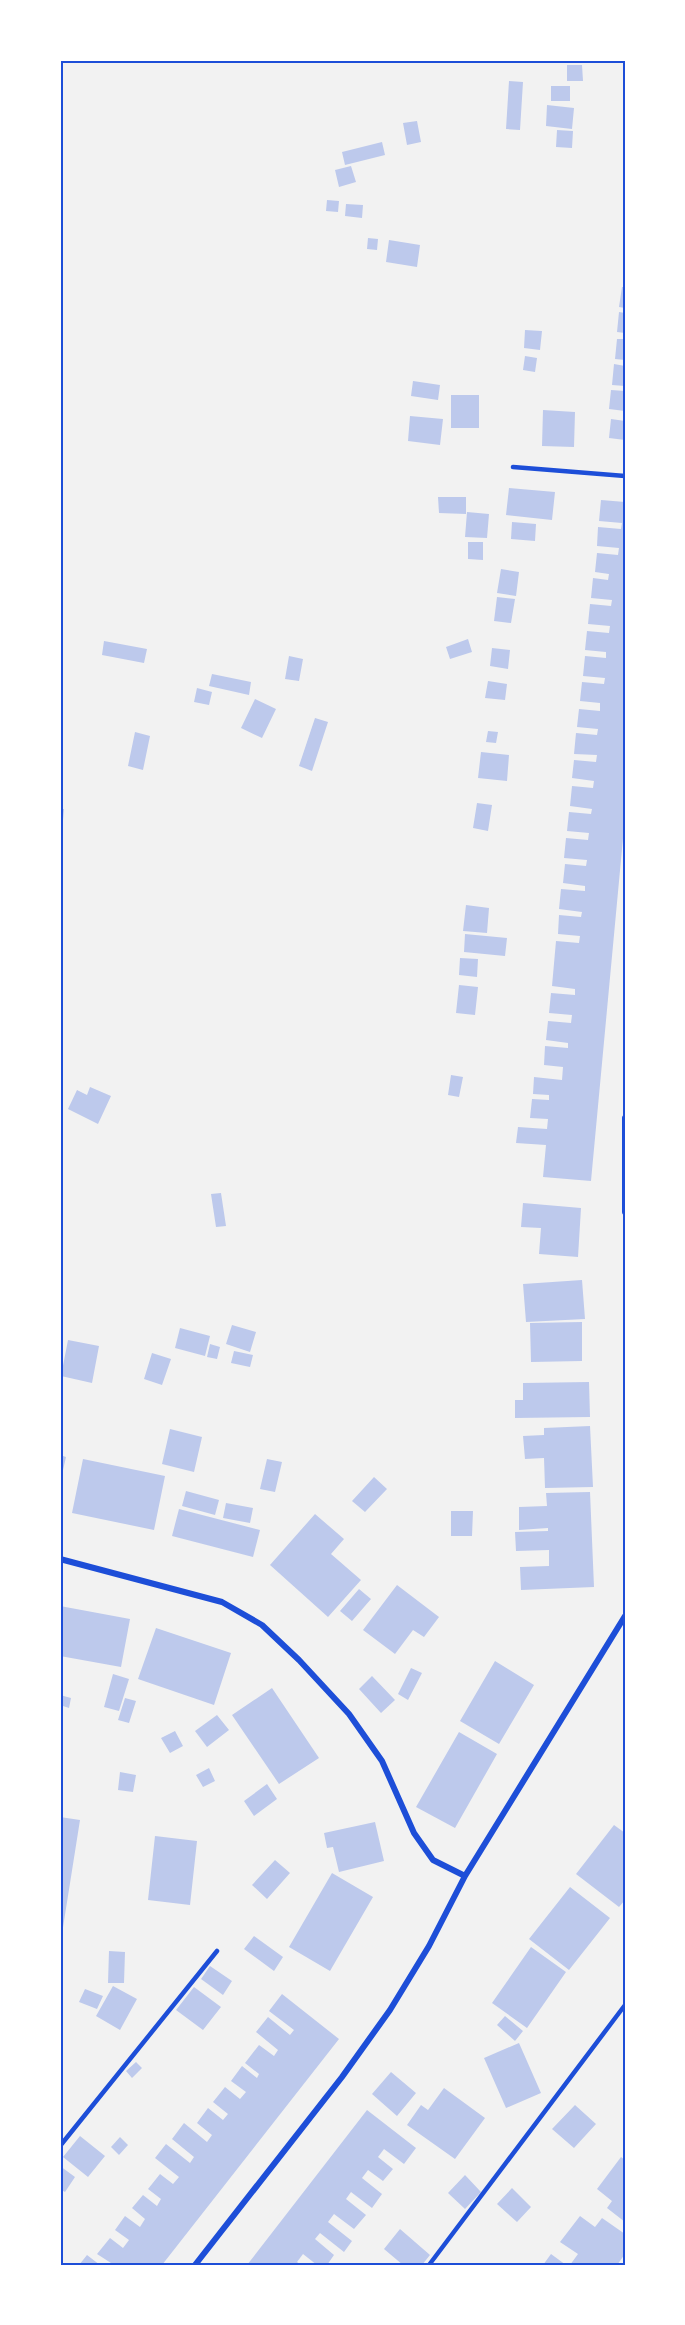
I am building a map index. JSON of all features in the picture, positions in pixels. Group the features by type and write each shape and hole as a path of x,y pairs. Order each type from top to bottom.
{"street":[{"path":"625,1118 625,1212"},
{"path":"60,1559 222,1602 262,1625 299,1660 349,1714 382,1761 414,1833 433,1860 465,1876"},
{"path":"195,2265 342,2077 390,2010 429,1946 465,1876 529,1775 615,1628 625,1616"}],"lane":[{"path":"513,467 625,476"},
{"path":"60,2146 217,1951"},
{"path":"429,2265 625,2005"}],"building":[{"path":"567,65 582,65 583,81 567,81"},
{"path":"509,81 523,82 520,130 506,129"},
{"path":"551,86 570,86 570,101 551,101"},
{"path":"547,105 574,108 572,129 546,126"},
{"path":"417,121 421,142 407,145 403,123"},
{"path":"557,130 573,131 572,148 556,147"},
{"path":"382,142 385,155 345,165 342,152"},
{"path":"351,166 356,182 339,187 335,170"},
{"path":"327,200 339,201 338,212 326,211"},
{"path":"346,204 363,205 362,218 345,216"},
{"path":"368,238 378,239 377,250 367,249"},
{"path":"389,240 420,245 417,267 386,262"},
{"path":"622,287 625,287 625,308 619,307"},
{"path":"619,312 625,313 625,333 617,332"},
{"path":"525,330 542,331 540,350 524,348"},
{"path":"617,339 625,339 625,360 615,359"},
{"path":"525,356 537,358 535,372 523,370"},
{"path":"614,364 625,366 625,386 612,385"},
{"path":"413,381 440,385 438,400 411,396"},
{"path":"611,390 625,391 625,411 609,409"},
{"path":"451,395 479,395 479,428 451,428"},
{"path":"543,410 575,412 574,447 542,446"},
{"path":"410,416 443,419 440,445 408,441"},
{"path":"611,419 625,421 625,440 609,438"},
{"path":"509,488 555,492 552,520 506,515"},
{"path":"438,497 466,497 466,514 439,513"},
{"path":"601,500 625,502 625,817 591,1181 543,1177 546,1145 516,1143 518,1127 547,1129 548,1119 530,1118 532,1099 549,1100 549,1095 533,1094 534,1077 562,1080 563,1067 544,1065 545,1046 568,1048 568,1043 546,1040 548,1021 571,1023 572,1015 549,1013 551,993 575,995 575,989 552,986 556,941 579,943 580,936 558,934 559,915 581,917 582,912 559,909 561,889 585,891 585,886 563,883 565,864 586,866 587,860 564,858 566,838 588,840 589,833 567,831 569,812 591,814 592,809 570,806 572,786 593,788 594,781 572,778 574,760 596,762 597,755 574,754 576,733 597,735 598,729 577,727 579,709 600,711 600,703 580,701 582,682 604,684 605,678 583,676 585,656 606,658 606,652 585,650 587,631 609,633 610,626 588,624 590,604 611,606 612,600 591,598 593,578 608,580 609,574 595,572 597,553 618,555 619,548 597,546 598,527 621,529 622,523 599,521"},
{"path":"467,512 489,514 487,538 465,537"},
{"path":"512,522 536,524 535,541 511,539"},
{"path":"468,542 483,542 483,560 468,559"},
{"path":"501,569 519,572 516,596 497,593"},
{"path":"497,597 515,599 511,623 494,621"},
{"path":"468,639 472,652 450,659 446,647"},
{"path":"104,641 147,649 144,663 102,655"},
{"path":"492,648 510,650 508,669 490,666"},
{"path":"289,656 303,659 299,681 285,679"},
{"path":"212,674 251,682 249,695 209,686"},
{"path":"488,681 507,684 505,700 485,698"},
{"path":"197,688 212,692 209,705 194,702"},
{"path":"255,699 276,709 262,738 241,728"},
{"path":"315,718 328,722 312,771 299,766"},
{"path":"488,731 498,732 496,743 486,742"},
{"path":"135,732 150,736 143,770 128,766"},
{"path":"481,752 509,755 507,781 478,778"},
{"path":"477,803 492,805 488,831 473,828"},
{"path":"60,809 64,809 62,832 60,832"},
{"path":"466,905 489,908 487,933 463,931"},
{"path":"465,934 507,938 505,956 464,952"},
{"path":"460,958 478,959 477,977 459,975"},
{"path":"459,985 478,987 475,1015 456,1013"},
{"path":"451,1075 463,1077 459,1097 448,1095"},
{"path":"90,1087 111,1096 98,1124 68,1109 77,1090 87,1095"},
{"path":"221,1193 226,1226 216,1227 211,1194"},
{"path":"523,1203 581,1208 578,1257 539,1254 541,1228 521,1227"},
{"path":"582,1280 585,1319 526,1322 523,1284"},
{"path":"582,1322 582,1361 531,1362 530,1323"},
{"path":"232,1325 256,1332 250,1352 226,1344"},
{"path":"180,1328 210,1336 205,1356 175,1348"},
{"path":"68,1340 99,1346 92,1383 61,1376"},
{"path":"210,1344 220,1347 217,1359 207,1357"},
{"path":"234,1351 253,1355 250,1367 231,1363"},
{"path":"152,1353 171,1359 162,1385 144,1379"},
{"path":"589,1382 590,1417 515,1418 515,1400 523,1400 523,1383"},
{"path":"590,1426 593,1487 545,1488 544,1458 525,1459 523,1436 544,1435 544,1428"},
{"path":"170,1429 202,1437 194,1472 162,1464"},
{"path":"60,1455 66,1457 61,1479 60,1479"},
{"path":"83,1459 165,1476 154,1530 72,1513"},
{"path":"267,1459 282,1462 275,1492 260,1489"},
{"path":"374,1477 387,1489 365,1512 352,1501"},
{"path":"186,1491 219,1500 215,1515 182,1506"},
{"path":"590,1492 594,1587 521,1590 520,1567 549,1566 549,1550 516,1551 515,1532 548,1531 548,1528 519,1530 519,1507 547,1506 546,1493"},
{"path":"226,1503 253,1508 250,1523 223,1518"},
{"path":"179,1509 260,1530 253,1557 172,1536"},
{"path":"451,1511 473,1511 472,1536 451,1536"},
{"path":"315,1514 344,1539 331,1554 361,1580 328,1617 270,1565"},
{"path":"397,1585 439,1617 424,1637 413,1630 395,1654 363,1630"},
{"path":"359,1589 371,1599 352,1621 340,1611"},
{"path":"60,1606 130,1619 121,1667 60,1656"},
{"path":"156,1628 231,1653 214,1705 138,1679"},
{"path":"495,1661 534,1685 499,1744 460,1721"},
{"path":"411,1668 422,1673 408,1700 398,1694"},
{"path":"113,1674 129,1679 119,1711 104,1707"},
{"path":"372,1676 395,1700 381,1713 359,1689"},
{"path":"272,1688 319,1758 279,1784 232,1715"},
{"path":"60,1695 71,1698 69,1708 60,1705"},
{"path":"125,1698 136,1701 129,1723 118,1720"},
{"path":"217,1715 229,1730 207,1747 195,1731"},
{"path":"175,1731 183,1746 170,1753 161,1738"},
{"path":"459,1732 497,1754 455,1828 416,1807"},
{"path":"209,1768 215,1781 203,1787 196,1775"},
{"path":"120,1772 136,1775 133,1792 118,1790"},
{"path":"267,1784 277,1799 254,1816 244,1801"},
{"path":"60,1817 80,1820 61,1940 60,1940"},
{"path":"375,1822 384,1861 339,1872 333,1847 327,1848 324,1833"},
{"path":"614,1825 625,1833 625,1900 619,1907 576,1874"},
{"path":"155,1836 197,1841 190,1905 148,1900"},
{"path":"275,1860 290,1873 267,1899 252,1885"},
{"path":"332,1873 373,1897 330,1971 289,1947"},
{"path":"570,1887 610,1918 569,1970 529,1939"},
{"path":"254,1936 283,1957 274,1971 244,1949"},
{"path":"531,1947 566,1972 527,2028 492,2003"},
{"path":"109,1951 125,1952 124,1983 108,1983"},
{"path":"210,1966 232,1981 223,1995 201,1979"},
{"path":"113,1986 137,1999 120,2030 96,2016"},
{"path":"194,1987 221,2007 203,2030 176,2010"},
{"path":"85,1989 103,1996 97,2009 79,2002"},
{"path":"282,1994 339,2039 162,2265 110,2265 111,2263 97,2254 110,2238 123,2248 129,2240 115,2230 125,2216 140,2227 145,2219 132,2208 143,2195 157,2206 161,2199 148,2189 160,2174 173,2184 179,2177 155,2158 166,2144 190,2163 194,2157 172,2139 184,2123 207,2142 212,2135 197,2123 208,2108 223,2120 228,2114 213,2102 225,2087 240,2099 246,2092 231,2081 242,2066 257,2078 259,2074 245,2063 259,2045 274,2056 278,2050 256,2032 268,2017 290,2035 294,2030 269,2011"},
{"path":"505,2016 523,2031 515,2041 497,2025"},
{"path":"519,2043 541,2093 506,2108 484,2058"},
{"path":"136,2062 142,2068 132,2078 126,2071"},
{"path":"391,2072 416,2093 397,2116 372,2094"},
{"path":"444,2088 485,2118 455,2159 407,2125 421,2105 428,2110"},
{"path":"575,2105 596,2124 574,2148 552,2129"},
{"path":"367,2110 416,2148 404,2164 384,2149 378,2157 393,2169 383,2181 368,2170 362,2178 382,2194 372,2208 351,2192 346,2199 366,2215 354,2229 334,2214 328,2222 352,2241 344,2252 320,2233 315,2239 334,2255 327,2265 317,2265 303,2254 297,2262 301,2265 247,2265"},
{"path":"80,2136 105,2156 88,2177 63,2157"},
{"path":"120,2137 128,2145 119,2155 111,2147"},
{"path":"621,2157 625,2160 625,2222 607,2208 612,2201 597,2189"},
{"path":"60,2166 75,2177 65,2192 60,2189"},
{"path":"465,2175 481,2192 465,2209 448,2193"},
{"path":"512,2188 531,2207 517,2222 497,2204"},
{"path":"580,2216 595,2227 602,2218 625,2234 625,2254 617,2265 570,2265 578,2254 560,2242"},
{"path":"400,2229 430,2255 422,2265 403,2265 384,2249"},
{"path":"551,2254 566,2265 543,2265"},
{"path":"87,2255 100,2265 79,2265"}]}
